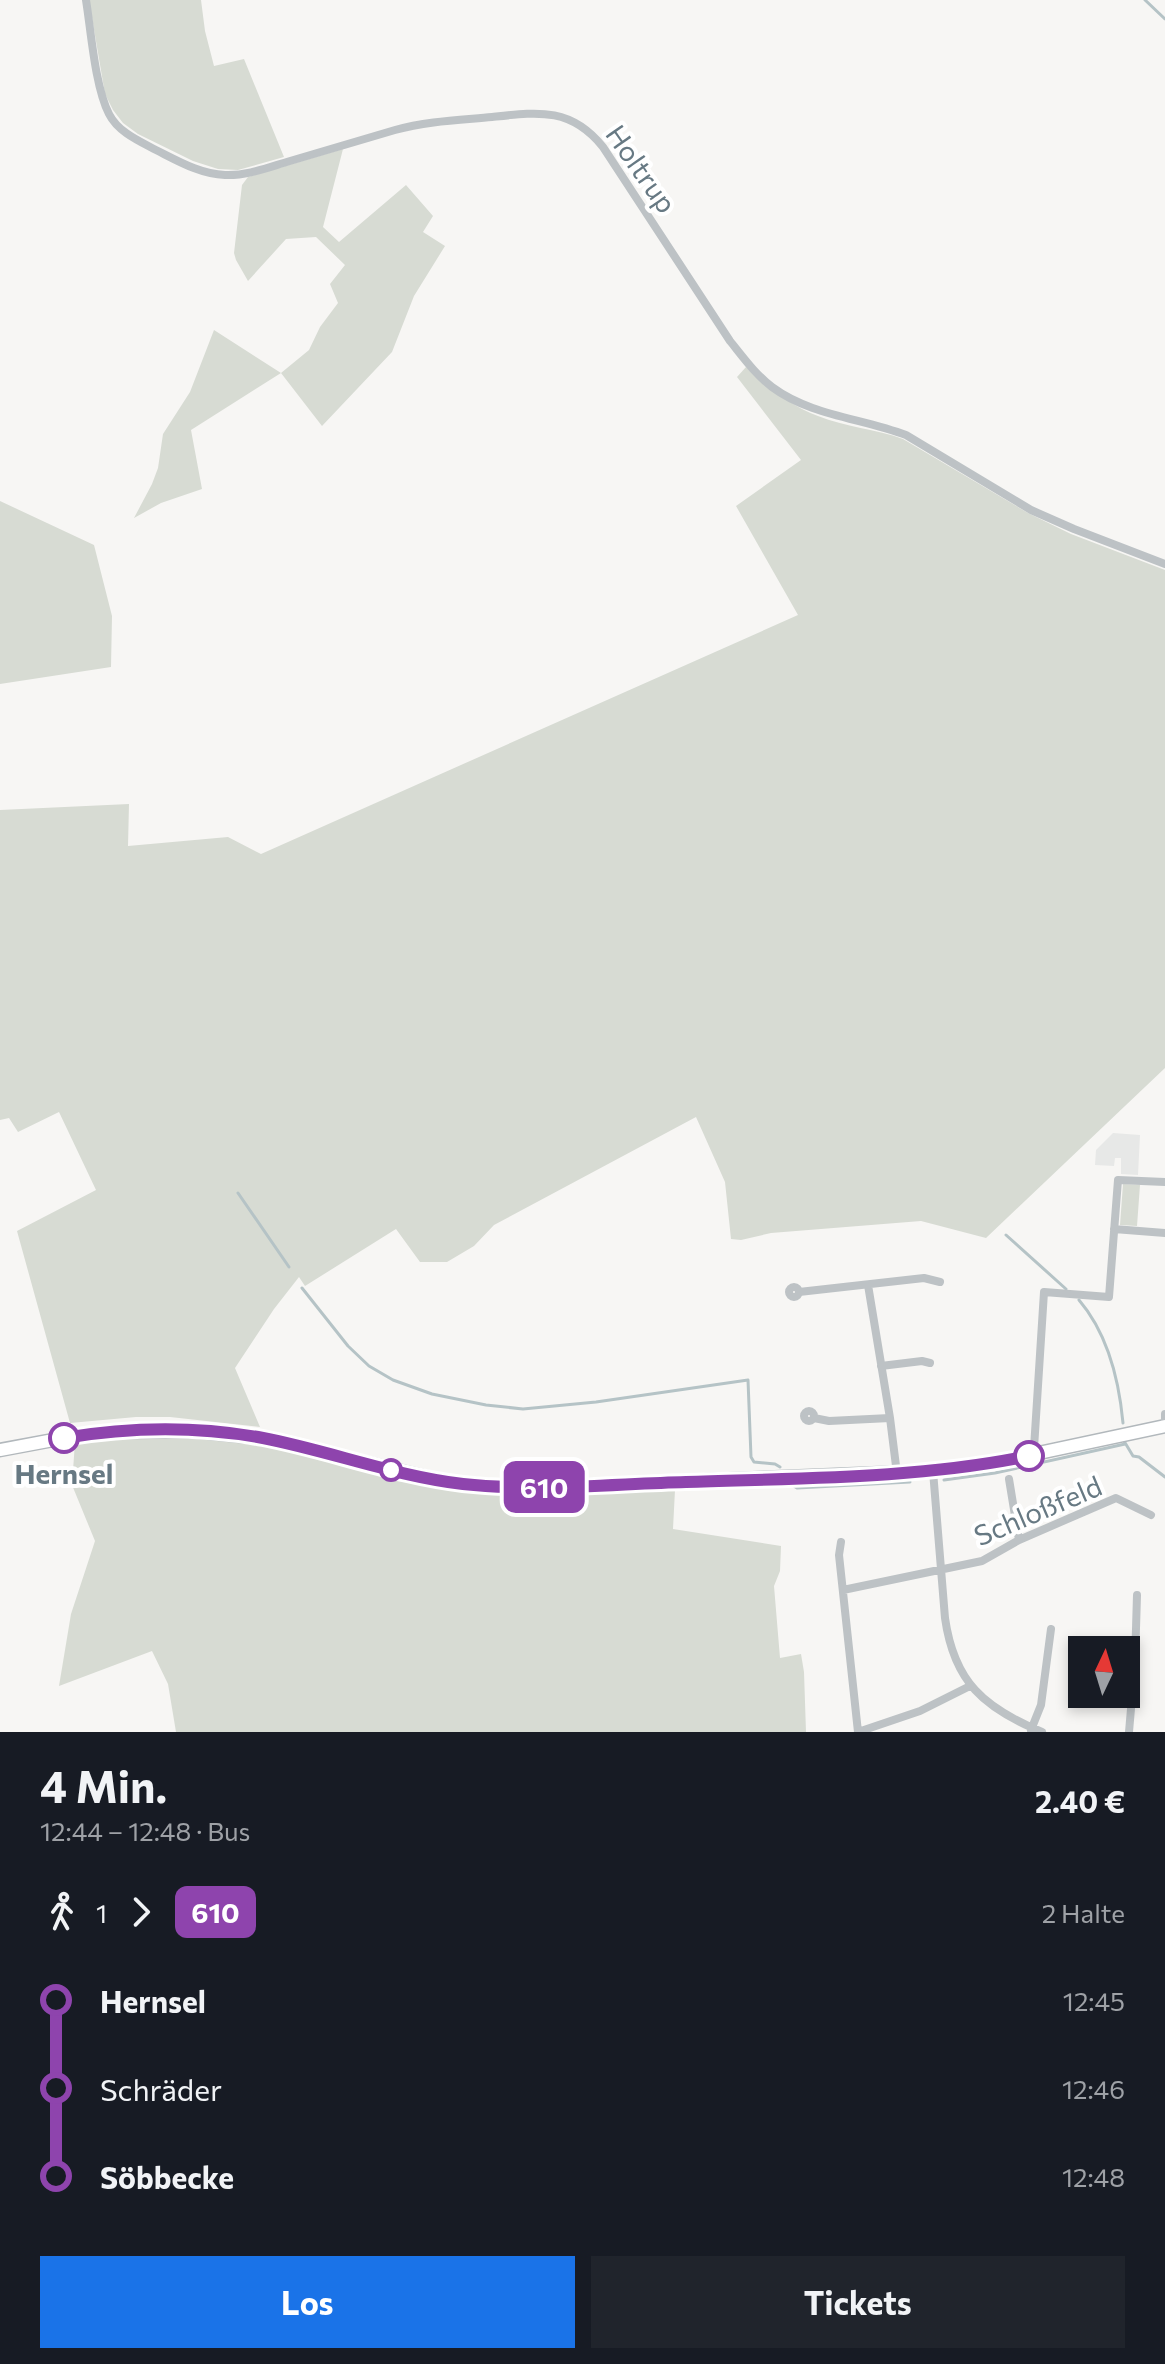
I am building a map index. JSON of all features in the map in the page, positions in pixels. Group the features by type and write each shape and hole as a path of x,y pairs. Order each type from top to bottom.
{"street":[{"name":"Holtrup","path":"86,0 102,94 109,115 119,127 145,144 192,168 210,173 249,173 397,129 428,123 538,113 560,116 578,124 603,147 730,341 748,365 771,386 819,411 906,435 1031,510 1165,564"},
{"path":"1035,1454 1044,1292 1109,1297 1118,1180 1165,1182"},
{"path":"1114,1229 1165,1233"},
{"path":"799,1292 924,1278 940,1282"},
{"path":"868,1285 897,1474"},
{"path":"881,1366 922,1361 930,1363"},
{"path":"0,1450 79,1436 165,1429 262,1438 447,1482 523,1488 933,1471 992,1463 1165,1425 1165,1414"},
{"path":"814,1418 829,1421 890,1418"},
{"name":"Schloßfeld","path":"933,1471 940,1570 948,1636 955,1657 970,1686 1007,1717 1031,1730 1042,1732"},
{"path":"1009,1479 1019,1540"},
{"name":"Schloßfeld","path":"843,1590 982,1561 1019,1540 1116,1498 1151,1515"},
{"path":"841,1542 839,1555 858,1732 920,1711 970,1686"},
{"path":"1129,1732 1137,1595"},
{"path":"1031,1730 1041,1705 1051,1629"}],"shaded area":[{"path":"89,0 201,0 214,66 244,59 284,157 238,170 218,169 193,161 138,134 123,123 105,94"},
{"path":"343,149 323,227 339,242 406,185 433,216 423,232 445,246 414,296 392,352 322,426 281,373 309,350 320,327 338,303 330,284 345,265 316,237 286,239 248,281 234,253 242,185 248,177"},
{"path":"214,330 281,373 191,430 202,489 161,503 134,518 158,468 163,434 190,392"},
{"path":"746,367 762,382 808,412 903,439 1028,513 1071,534 1165,570 1165,1068 986,1238 921,1221 731,1239 725,1182 696,1117 494,1225 474,1246 447,1262 420,1262 396,1229 305,1286 299,1277 235,1368 260,1427 170,1417 70,1423 17,1231 96,1190 59,1112 18,1132 9,1118 0,1120 0,810 129,804 128,846 228,837 261,854 798,615 736,506 801,460 737,377"},
{"path":"0,501 94,545 112,616 111,667 0,684"},
{"path":"1113,1133 1140,1135 1138,1175 1121,1174 1121,1158 1115,1158 1114,1166 1095,1165 1096,1150"},
{"path":"1123,1184 1140,1185 1137,1226 1120,1225"},
{"path":"136,1436 264,1445 407,1480 477,1491 534,1494 675,1490 673,1529 781,1546 780,1571 774,1586 780,1658 801,1654 806,1732 176,1732 168,1684 152,1651 59,1686 71,1614 95,1541 72,1485 75,1442"}],"waterway":[{"path":"1145,0 1165,19"},
{"path":"238,1193 289,1267"},
{"path":"1006,1235 1066,1289"},
{"path":"302,1288 348,1346 369,1366 393,1380 432,1394 523,1409 748,1380 751,1457 754,1462 780,1467"},
{"path":"1079,1300 1105,1343 1119,1390 1123,1423"},
{"path":"1124,1441 1133,1456 1139,1457 1165,1477"},
{"path":"944,1480 995,1473 1125,1444"},
{"path":"792,1485 797,1488 910,1482"}],"bus line":[{"name":"610","path":"64,1438 165,1429 244,1435 447,1482 523,1488 897,1474 962,1468 1029,1456"}],"place":[{"name":"Hernsel","path":"64,1438"}]}
